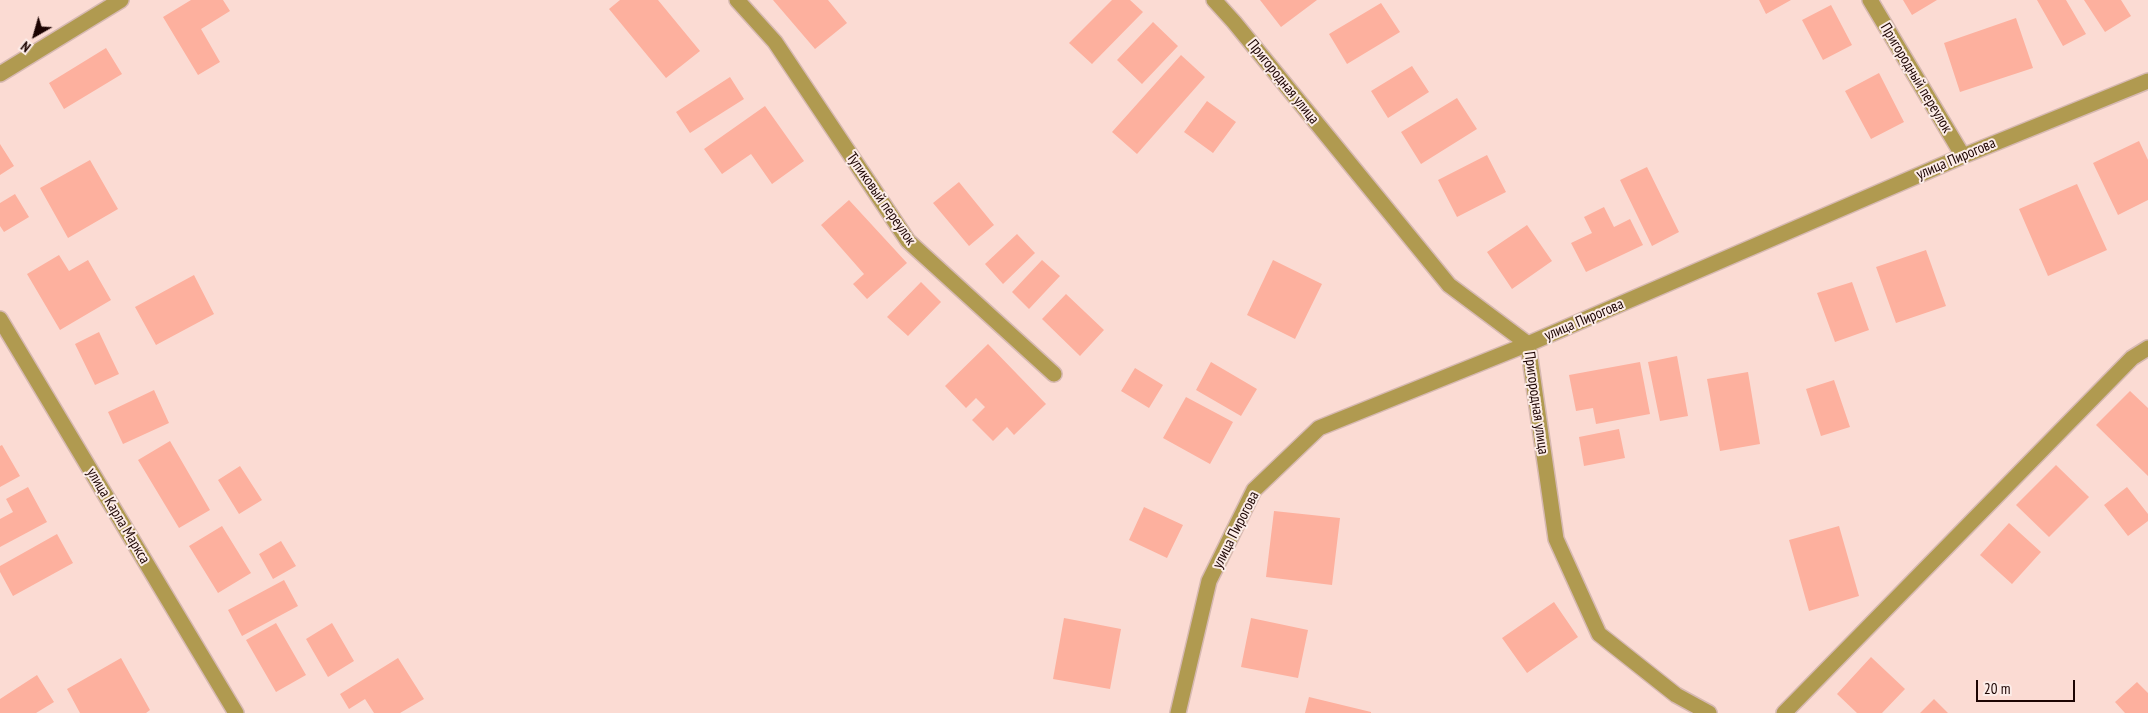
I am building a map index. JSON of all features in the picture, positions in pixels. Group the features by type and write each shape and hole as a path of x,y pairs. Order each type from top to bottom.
{"street":[{"path":"0,74 121,0"},
{"name":"Тупиковый переулок","path":"737,0 775,42 908,242 1054,374"},
{"name":"Пригородная улица","path":"1214,0 1449,285 1528,344 1556,539 1599,634 1676,695 1708,713"},
{"name":"Пригородный переулок","path":"1870,0 1963,156"},
{"name":"улица Пирогова","path":"1178,713 1209,582 1254,490 1319,428 1528,344 1963,156 2148,80"},
{"name":"улица Карла Маркса","path":"0,319 236,713"},
{"path":"1784,713 2125,365 2148,348"}],"building":[{"path":"191,0 223,0 230,11 201,29 220,62 198,75 163,17"},
{"path":"620,0 658,0 700,51 666,78 609,9"},
{"path":"773,0 828,0 847,23 815,49"},
{"path":"1112,0 1130,0 1143,12 1092,64 1069,43"},
{"path":"1260,0 1317,0 1281,27"},
{"path":"1759,0 1791,0 1766,14"},
{"path":"1903,0 1937,0 1912,15"},
{"path":"2037,0 2066,0 2086,34 2063,46"},
{"path":"2084,0 2121,0 2131,16 2105,32"},
{"path":"1381,3 1400,32 1347,64 1329,34"},
{"path":"1831,5 1852,45 1823,60 1802,20"},
{"path":"2016,18 2033,68 1960,92 1944,43"},
{"path":"1153,22 1178,46 1142,84 1117,60"},
{"path":"106,48 122,74 64,109 49,83"},
{"path":"1181,55 1205,77 1137,154 1112,132"},
{"path":"1412,66 1429,92 1388,118 1371,91"},
{"path":"1879,73 1904,122 1871,139 1845,91"},
{"path":"730,77 744,99 690,133 676,112"},
{"path":"1457,98 1477,129 1421,164 1401,132"},
{"path":"1207,101 1236,122 1213,153 1184,132"},
{"path":"765,106 804,161 772,184 751,154 722,174 704,149"},
{"path":"2139,141 2148,160 2148,200 2118,215 2093,163"},
{"path":"0,144 14,166 0,175"},
{"path":"1487,155 1506,192 1457,217 1438,180"},
{"path":"90,160 118,209 68,238 40,188"},
{"path":"1647,167 1679,232 1652,246 1620,180"},
{"path":"959,182 994,225 969,246 933,203"},
{"path":"2077,184 2107,250 2048,276 2019,209"},
{"path":"15,194 29,217 4,232 0,226 0,203"},
{"path":"849,200 907,263 867,299 853,284 864,274 821,225"},
{"path":"1604,207 1614,227 1630,219 1643,245 1586,272 1571,243 1592,233 1584,217"},
{"path":"1527,225 1552,261 1512,289 1487,252"},
{"path":"1017,234 1035,253 1003,284 985,264"},
{"path":"1926,250 1946,306 1896,323 1876,267"},
{"path":"59,255 69,271 88,260 111,300 60,330 27,274"},
{"path":"1042,260 1060,276 1029,309 1012,292"},
{"path":"1273,260 1322,284 1295,339 1247,315"},
{"path":"194,275 214,314 156,345 135,307"},
{"path":"921,282 941,302 908,336 887,317"},
{"path":"1852,282 1869,330 1835,342 1817,293"},
{"path":"1066,294 1104,330 1080,356 1042,319"},
{"path":"99,332 119,374 95,385 75,344"},
{"path":"988,344 1046,404 1014,435 1007,427 993,441 972,420 985,407 976,398 966,408 945,386"},
{"path":"1677,356 1688,416 1660,421 1648,362"},
{"path":"1211,362 1257,389 1241,416 1196,390"},
{"path":"1640,362 1650,414 1596,424 1593,408 1576,411 1569,375"},
{"path":"1135,368 1163,385 1149,408 1121,391"},
{"path":"1748,372 1760,444 1720,451 1707,379"},
{"path":"1834,380 1850,427 1821,436 1806,389"},
{"path":"154,390 169,423 123,444 108,412"},
{"path":"2130,391 2148,408 2148,476 2096,425"},
{"path":"1186,397 1233,422 1210,464 1163,438"},
{"path":"1619,429 1625,458 1584,466 1579,437"},
{"path":"170,441 210,510 179,528 138,460"},
{"path":"2,445 20,476 0,487 0,446"},
{"path":"2056,465 2089,497 2049,537 2016,505"},
{"path":"240,466 262,500 239,514 218,480"},
{"path":"28,487 47,522 0,547 0,519 13,512 6,499"},
{"path":"2127,487 2148,514 2148,521 2128,536 2104,505"},
{"path":"1144,507 1183,525 1167,558 1129,540"},
{"path":"1274,511 1340,518 1332,585 1266,577"},
{"path":"2009,523 2041,552 2012,584 1980,555"},
{"path":"222,526 251,573 218,593 189,546"},
{"path":"1839,526 1859,596 1809,611 1789,540"},
{"path":"57,534 73,563 13,596 0,572 0,566"},
{"path":"281,541 296,566 273,579 259,554"},
{"path":"284,580 298,606 242,636 228,610"},
{"path":"1554,602 1578,637 1527,673 1502,638"},
{"path":"1064,618 1121,629 1110,689 1053,679"},
{"path":"1251,618 1308,630 1298,678 1241,667"},
{"path":"276,623 306,675 276,692 246,640"},
{"path":"332,623 354,661 328,677 306,639"},
{"path":"1871,657 1905,689 1882,713 1857,713 1837,694"},
{"path":"121,658 150,710 146,713 80,713 67,689"},
{"path":"398,658 424,699 400,713 374,713 365,699 349,709 340,694"},
{"path":"37,675 54,702 36,713 0,713 0,699"},
{"path":"2137,682 2148,693 2148,713 2125,713 2115,702"},
{"path":"1309,697 1371,712 1371,713 1305,713"},
{"path":"1934,699 1948,713 1920,713"}]}
